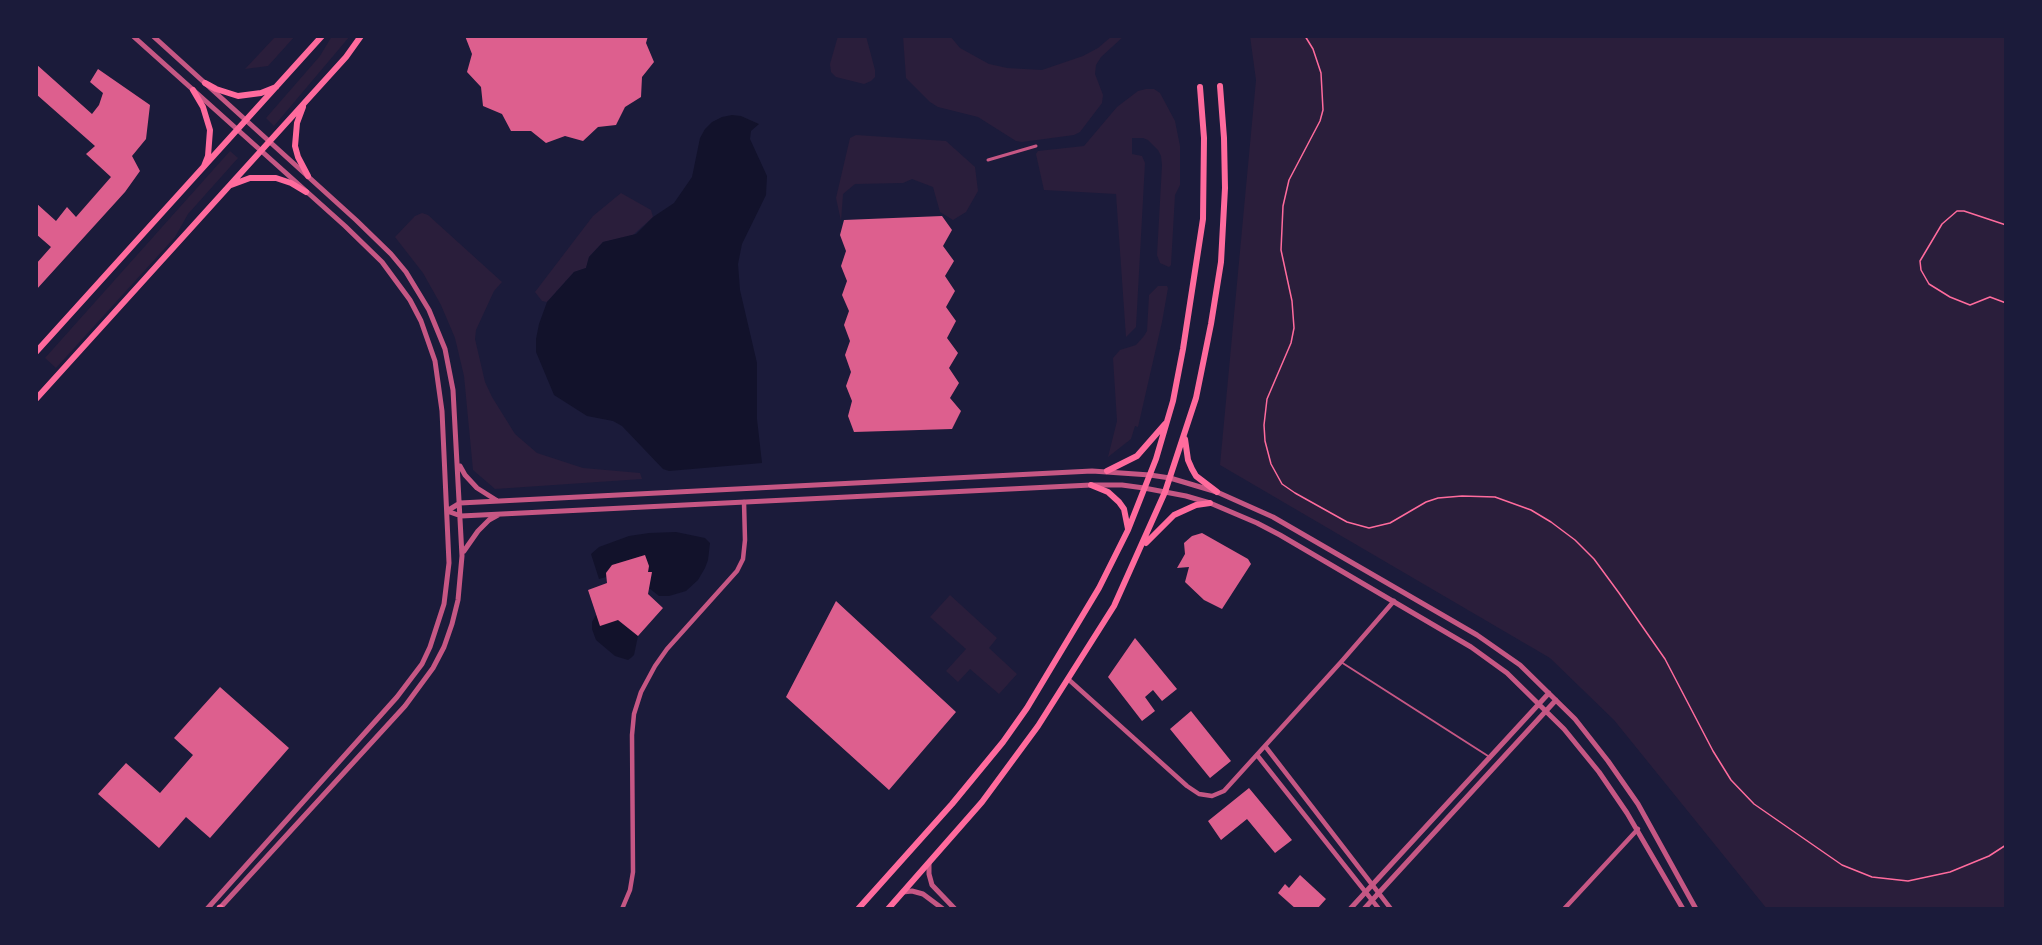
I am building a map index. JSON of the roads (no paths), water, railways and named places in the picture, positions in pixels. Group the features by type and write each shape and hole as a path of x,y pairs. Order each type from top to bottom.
{"main road":[{"path":"36,352 322,36"},
{"path":"36,399 308,99 362,36"},
{"path":"205,83 238,96 261,93 281,83"},
{"path":"888,909 929,864 1000,778 1038,726 1114,606 1165,492 1196,398 1221,262 1225,188 1220,86"},
{"path":"858,909 952,804 1003,742 1099,588 1128,530 1150,475 1167,422 1184,349 1203,219 1204,138 1200,87"},
{"path":"193,90 203,107 210,130 208,156 203,169"},
{"path":"308,99 297,123 295,147 308,176"},
{"path":"228,187 250,178 262,177 276,178 291,183 306,192"},
{"path":"1107,471 1137,456 1167,422"},
{"path":"1185,435 1188,460 1192,469 1204,483 1217,492"},
{"path":"1091,485 1108,492 1119,502 1126,516 1128,530"},
{"path":"1141,548 1174,514 1196,505 1210,504"}],"street":[{"path":"133,36 382,262 398,281 421,321 435,361 439,382 447,511 448,583 438,626 422,664 397,697 207,909"},
{"path":"153,36 376,239 406,272 429,310 439,332 450,368 458,459 462,556 458,600 444,646 420,688 220,909"},
{"path":"988,160 1036,147"},
{"path":"458,459 470,482 484,493 500,501"},
{"path":"447,511 460,503 1107,471 1170,478 1217,492 1272,517 1477,635 1520,665 1590,738 1638,804 1696,909"},
{"path":"447,511 461,516 1091,485 1144,488 1210,504 1257,522 1394,601 1490,659 1522,686 1564,729 1599,772 1638,829 1683,909"},
{"path":"622,909 630,890 633,872 632,735 634,714 641,692 667,649 737,571 743,559 745,540 744,502"},
{"path":"462,556 478,531 489,520 502,514"},
{"path":"1068,679 1187,786 1199,794 1212,796 1224,790 1394,601"},
{"path":"1350,909 1549,693"},
{"path":"1364,909 1556,700"},
{"path":"1265,746 1391,909"},
{"path":"1257,754 1378,909"},
{"path":"1564,909 1638,829"},
{"path":"929,864 932,885 955,909"},
{"path":"903,892 912,891 923,894 943,909"}],"lane":[{"path":"1341,662 1491,758"}]}
